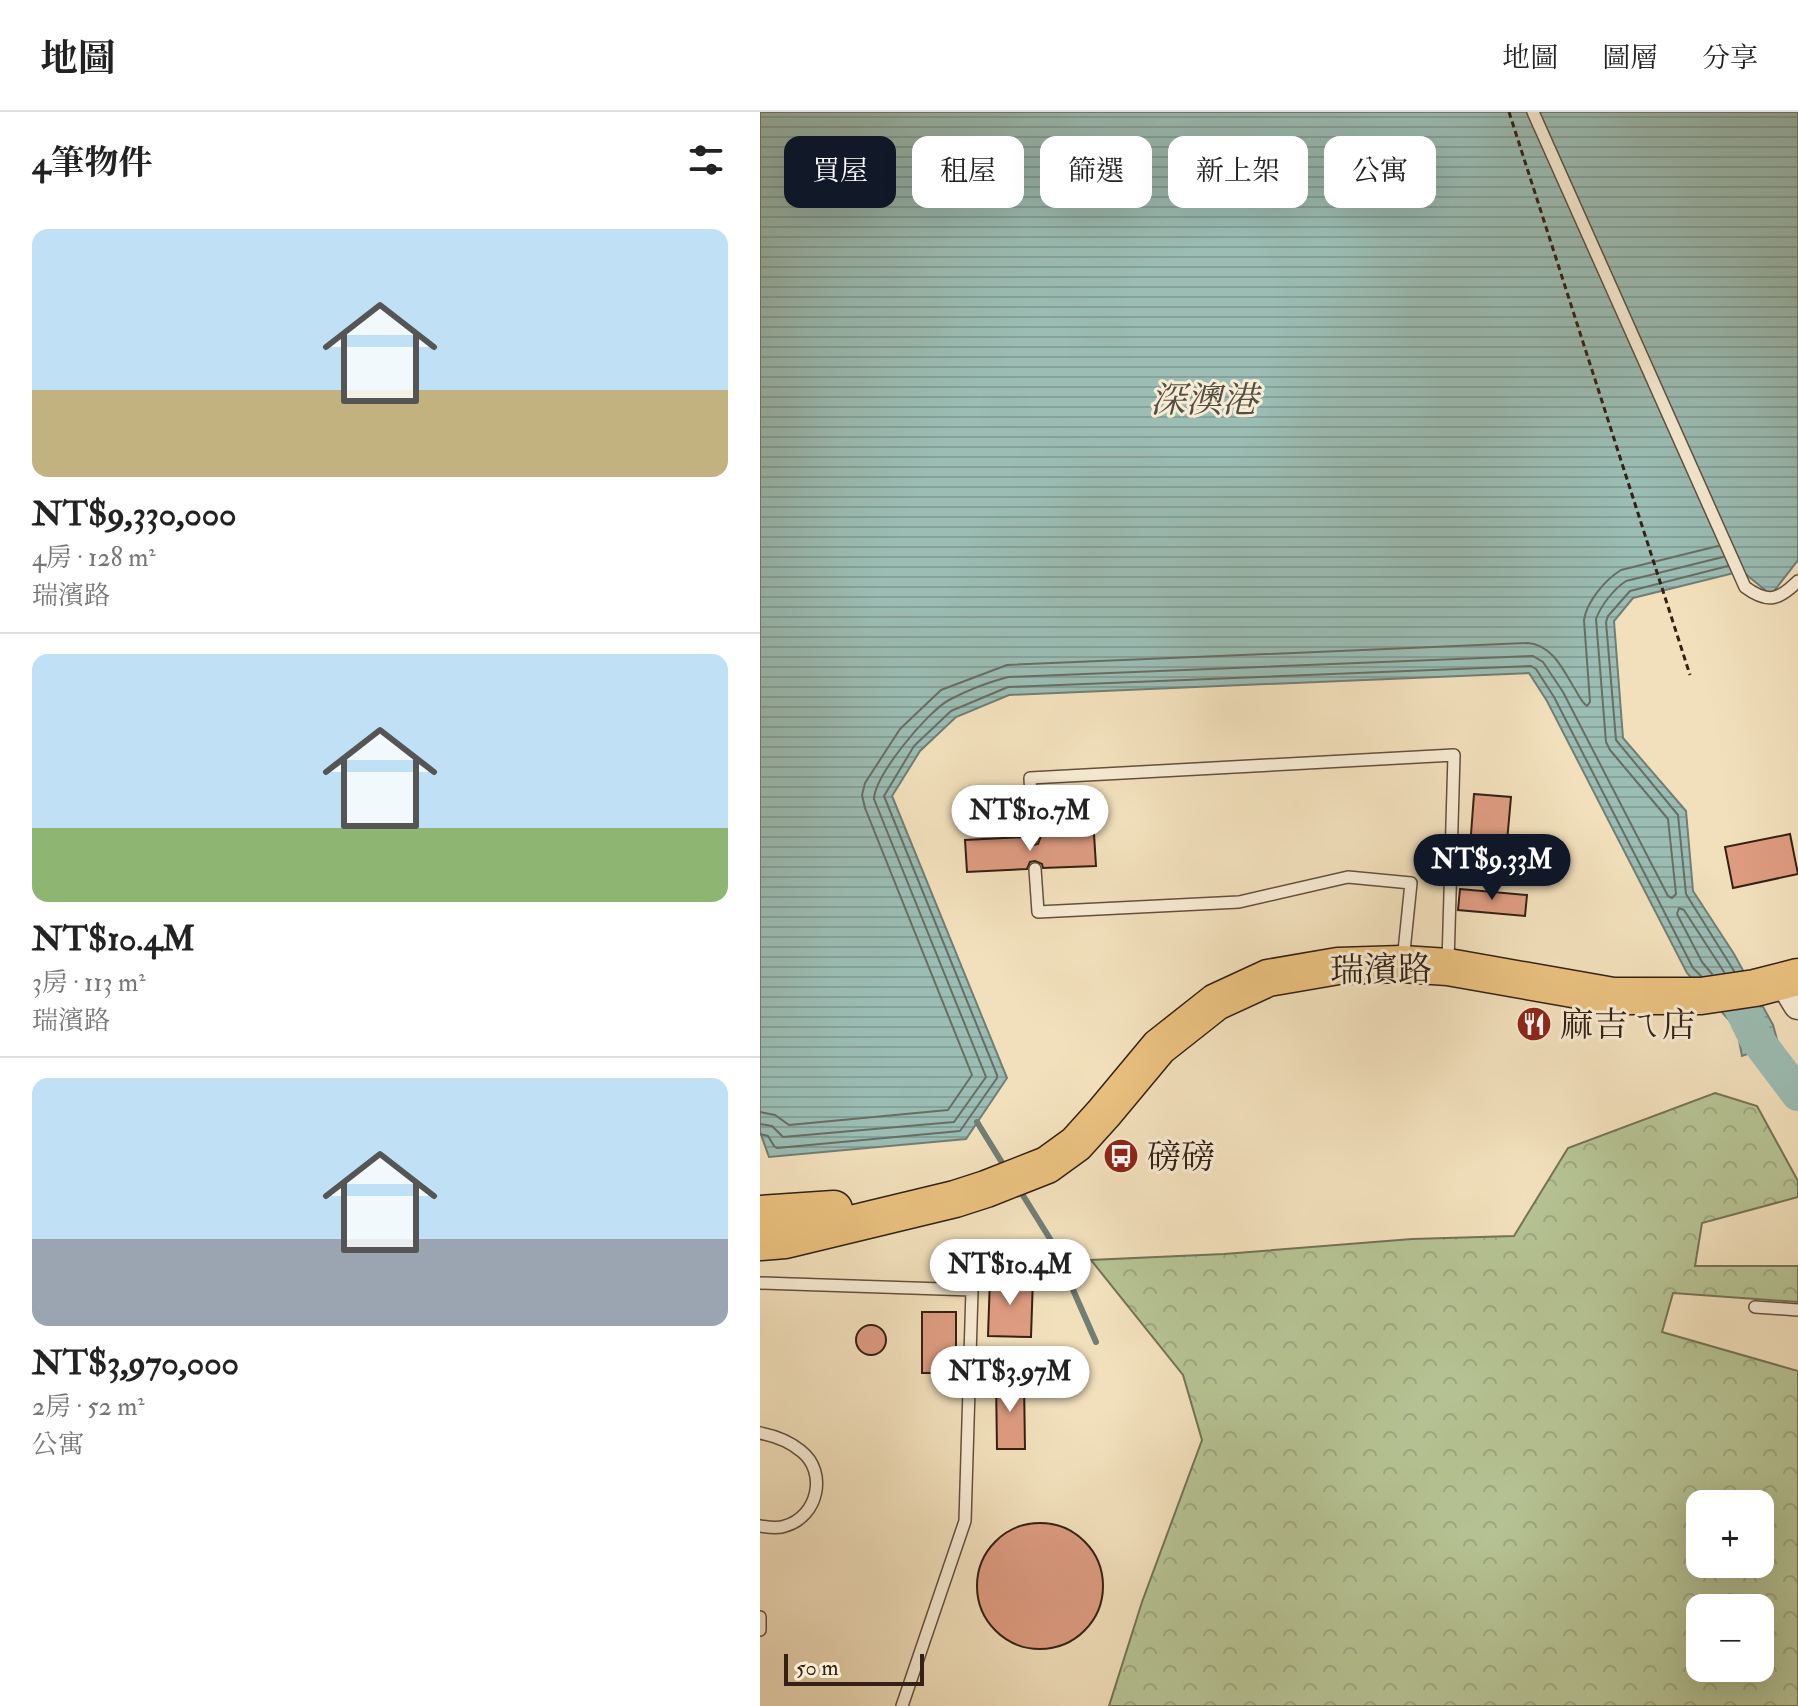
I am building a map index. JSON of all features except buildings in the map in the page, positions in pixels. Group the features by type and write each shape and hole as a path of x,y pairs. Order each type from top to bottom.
{"main road":[{"name":"瑞濱路","path":"970,1194 1047,1165 1076,1144 1159,1047 1216,1002 1268,978 1338,966 1402,964 1448,967 1613,996 1701,996 1784,988"},
{"path":"760,1214 970,1194"},
{"path":"760,1242 785,1240 970,1194"}],"lane":[{"path":"1533,112 1745,587 1758,597 1773,598 1798,581"},
{"path":"1033,837 1030,778 1454,755 1448,967"},
{"path":"1035,869 1038,912 1239,902 1348,877 1411,883 1402,964"},
{"path":"760,1283 972,1290 965,1521 902,1706"},
{"path":"1755,1307 1798,1310"},
{"path":"760,1433 778,1437 802,1451 815,1468 817,1490 811,1507 800,1520 782,1528 760,1526"},
{"path":"760,1617 760,1630"}],"path":[{"path":"1509,112 1690,675"}],"green space":[{"path":"1715,1093 1757,1106 1798,1181 1798,1197 1702,1223 1695,1266 1798,1266 1798,1302 1673,1293 1662,1332 1798,1371 1798,1706 1109,1706 1142,1602 1202,1440 1183,1375 1091,1260 1224,1254 1412,1239 1514,1236 1568,1148"}],"water":[{"name":"深澳港","path":"760,112 1798,112 1798,560 1771,595 1742,571 1633,598 1614,621 1623,738 1686,811 1693,891 1734,954 1773,1025 1778,1043 1742,1056 1737,1029 1687,973 1547,701 1529,673 1009,695 956,717 920,751 892,796 1007,1078 966,1139 769,1157 760,1132"}],"waterway":[{"path":"1741,1008 1755,1037 1798,1094"},
{"path":"977,1122 1006,1169"},
{"path":"1019,1189 1052,1242 1096,1342"}],"place":[{"name":"麻吉ㄟ店","path":"1534,1024"},
{"name":"磅磅","path":"1121,1156"}]}
